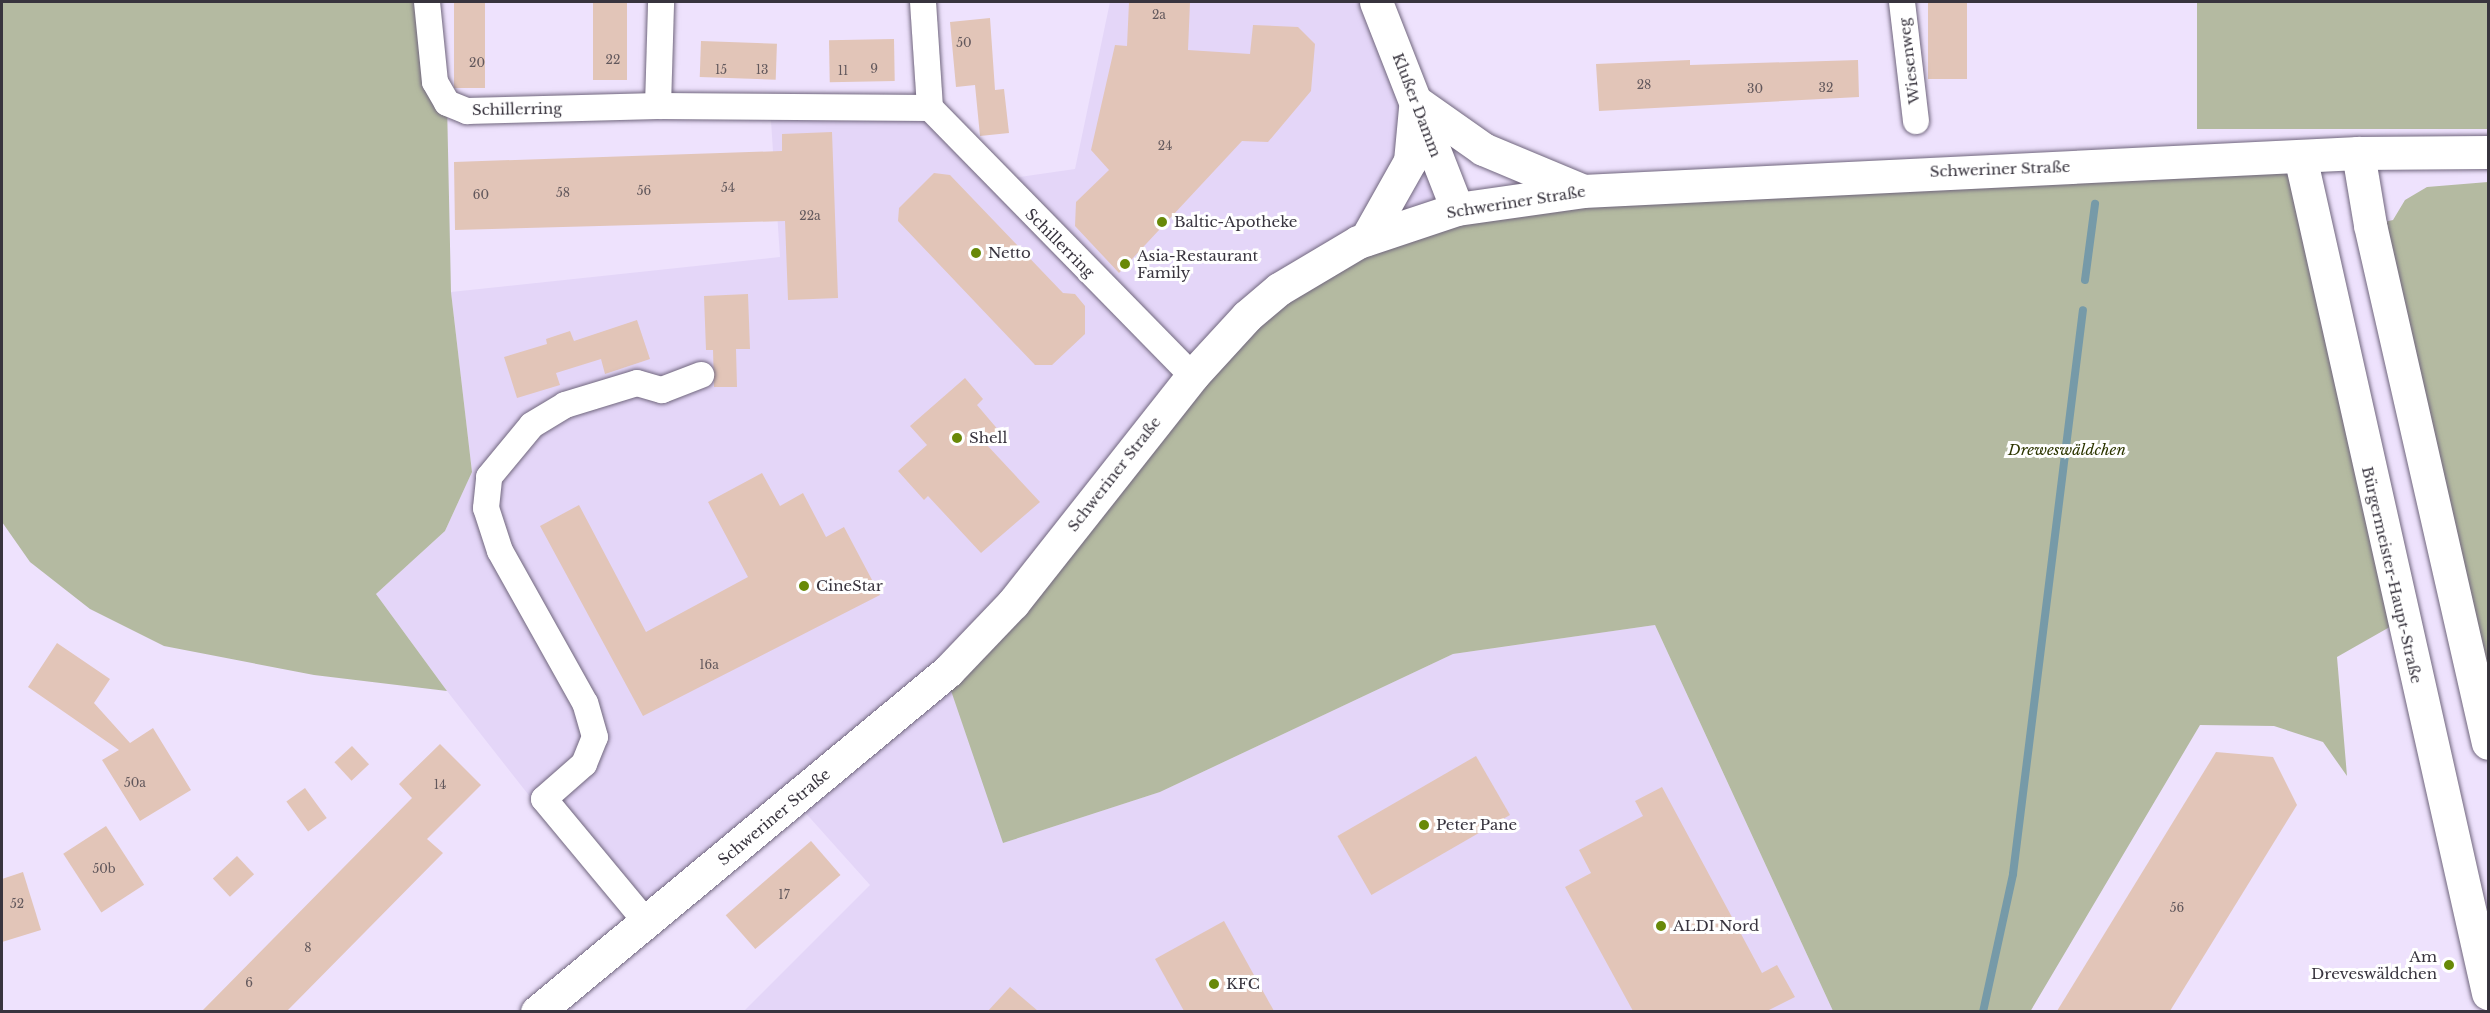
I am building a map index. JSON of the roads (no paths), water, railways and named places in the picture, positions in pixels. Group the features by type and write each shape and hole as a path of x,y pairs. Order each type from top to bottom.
{"main road":[{"name":"Klußer Damm","path":"1376,2 1457,209"},
{"path":"1415,101 1483,149 1583,190"},
{"path":"1366,239 1410,161 1415,101"},
{"name":"Schweriner Straße","path":"537,1011 647,923 948,671 1013,603 1192,376 1247,316 1279,289 1366,239 1457,209 1583,190 2358,153 2488,152"},
{"path":"2358,153 2370,225 2488,743"},
{"name":"Bürgermeister-Haupt-Straße","path":"2300,156 2488,993"}],"street":[{"name":"Schillerring","path":"427,2 435,82 447,103 467,111 658,106 930,108 1192,376"},
{"path":"658,106 661,2"},
{"path":"923,2 930,108"},
{"name":"Wiesenweg","path":"1902,2 1916,122"},
{"path":"647,923 544,799 584,764 595,737 585,703 500,551 486,508 489,477 532,425 565,405 637,383 662,390 701,375"}],"waterway":[{"path":"2085,280 2095,204"},
{"path":"1983,1012 2013,874 2083,310"}],"place":[{"name":"Baltic-Apotheke","path":"1162,222"},
{"name":"Netto","path":"976,253"},
{"name":"Asia-Restaurant Family","path":"1125,264"},
{"name":"Shell","path":"957,438"},
{"name":"CineStar","path":"804,586"},
{"name":"Peter Pane","path":"1424,825"},
{"name":"ALDI Nord","path":"1661,926"},
{"name":"Am Dreveswäldchen","path":"2449,965"},
{"name":"KFC","path":"1214,984"}],"park label":[{"name":"Dreweswäldchen","path":"2067,450"}]}
